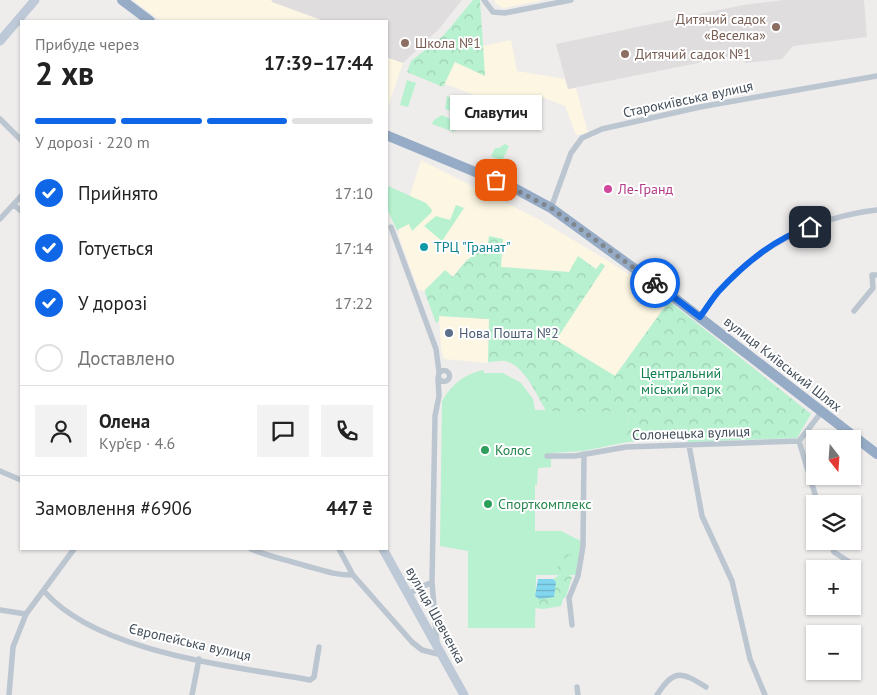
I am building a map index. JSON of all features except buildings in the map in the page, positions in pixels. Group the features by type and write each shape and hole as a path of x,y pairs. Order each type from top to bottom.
{"highway":[{"path":"122,0 149,20"},
{"name":"вулиця Київський Шлях","path":"388,137 505,184 551,208 594,237 877,454"}],"main road":[{"path":"0,41 35,0"},
{"name":"вулиця Шевченка","path":"384,550 463,695"}],"street":[{"path":"485,2 493,12 505,13 571,0"},
{"name":"Старокиївська вулиця","path":"551,208 571,153 582,138 602,129 700,107 877,76"},
{"path":"0,119 20,139"},
{"path":"0,219 20,197"},
{"path":"14,205 20,211"},
{"path":"700,317 718,292 758,256 794,232 857,212 877,210"},
{"path":"391,228 439,361 442,381 448,380"},
{"path":"854,311 873,288 872,275 877,275"},
{"path":"439,396 448,380 449,374 441,373"},
{"path":"437,646 432,582 435,416 441,373"},
{"path":"815,495 798,441 820,414 824,413"},
{"name":"Солонецька вулиця","path":"547,456 584,454 626,448 798,441"},
{"path":"689,445 702,516 732,581 750,659 765,695"},
{"path":"572,625 569,598 578,576 583,546 584,454"},
{"path":"0,471 20,480"},
{"path":"9,695 13,647 26,614 73,550"},
{"path":"253,550 275,559 303,564 334,575 353,575"},
{"path":"340,550 353,575 422,650 442,656"},
{"path":"833,550 845,560"},
{"path":"408,594 432,582"},
{"name":"Європейська вулиця","path":"44,591 54,603 85,623 124,641 198,659 310,680 314,677 319,647"},
{"path":"0,610 26,614"},
{"path":"192,695 198,659"},
{"path":"657,695 670,678 677,675 685,674 706,687"},
{"path":"578,687 578,695"}],"shaded area":[{"path":"133,0 269,0 321,20 160,20"},
{"name":"Школа №1","path":"272,0 462,0 439,29 403,63 388,58 388,20 321,20 272,2"},
{"path":"495,0 544,0 503,8 495,3"},
{"path":"784,0 864,0 867,37 793,46 782,59 745,63 743,54 568,89 556,44 743,5"},
{"path":"511,40 517,71 565,79 568,89 576,88 588,133 576,135 565,106 539,96 529,116 443,83 459,51"},
{"path":"388,58 403,63 388,106"},
{"path":"421,160 538,219 610,262 669,301 615,376 555,340 605,266 601,263 596,269 569,272 501,267 488,243 466,261 452,277 445,271 424,291 418,289 398,234"},
{"path":"439,316 489,319 488,363 444,359 441,349"}],"green space":[{"path":"473,0 480,0 485,76 455,62 443,87 407,72 411,61 443,36"},
{"path":"407,80 416,83 408,107 400,105"},
{"path":"447,96 466,105 461,115 445,109"},
{"path":"442,115 458,123 454,132 432,124 434,120"},
{"path":"505,144 509,146 502,161 491,156 495,148"},
{"path":"388,186 426,203 432,210 412,231 409,224 397,230 388,211"},
{"path":"456,205 464,208 442,241 424,226 436,216 450,220"},
{"name":"Центральний міський парк","path":"489,236 503,239 501,267 569,272 578,256 596,269 601,263 605,266 556,340 615,376 669,301 811,414 797,438 688,442 686,436 675,436 674,440 627,442 628,412 546,411 534,389 518,368 505,361 488,362 489,319 439,316 439,321 436,323 425,293 425,290 445,270 453,277 466,261 488,243"},
{"name":"Спорткомплекс","path":"484,370 484,373 503,373 521,383 533,399 535,410 628,412 627,442 583,451 551,453 551,467 538,468 537,485 535,485 535,531 561,531 581,541 576,575 536,575 535,628 468,628 468,551 440,546 442,401 459,381 470,374"},
{"path":"568,547 578,554 579,559 573,569 573,556 569,555 564,560 563,571 572,577 566,597 563,599 561,606 543,609 535,608 535,596 539,599 556,583 553,579 558,576 559,557 562,550"}],"water":[{"path":"538,579 553,579 556,582 554,597 539,599 535,596"}],"way so far":[{"path":"496,180 551,208 594,237 655,283"}],"place":[{"name":"Дитячий садок «Веселка»","path":"776,27"},
{"name":"Школа №1","path":"405,43"},
{"name":"Дитячий садок №1","path":"625,54"},
{"name":"Славутич","path":"496,180"},
{"name":"Ле-Гранд","path":"608,189"},
{"name":"ТРЦ \"Гранат\"","path":"424,247"},
{"name":"Нова Пошта №2","path":"449,333"},
{"name":"Колос","path":"485,450"},
{"name":"Спорткомплекс","path":"488,504"}],"route":[{"path":"655,283 700,317 718,292 764,250 794,232 810,227"}]}
